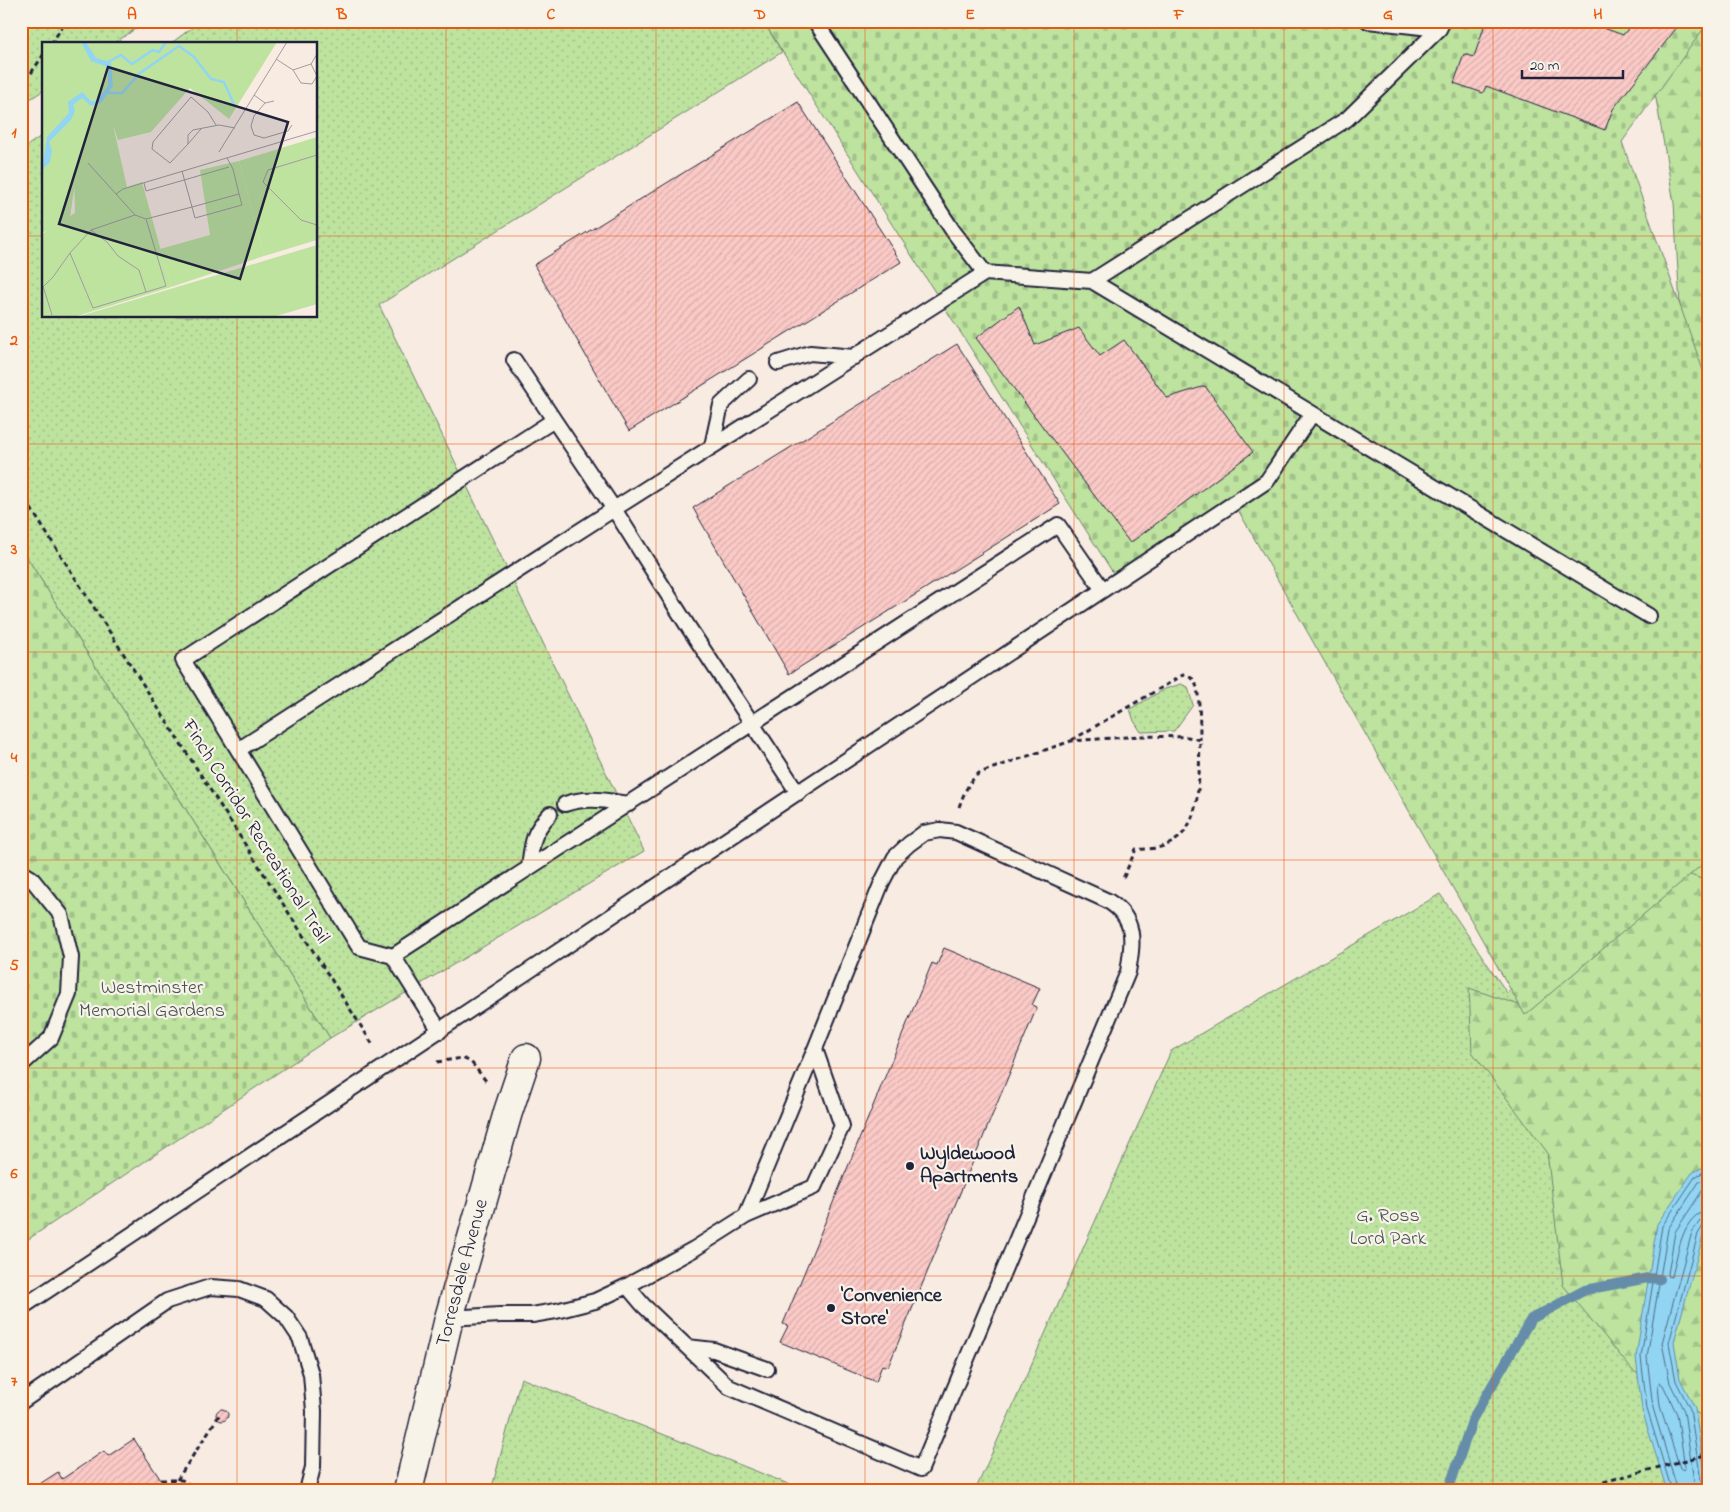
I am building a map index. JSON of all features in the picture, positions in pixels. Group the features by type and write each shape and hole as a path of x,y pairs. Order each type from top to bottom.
{"street":[{"name":"Torresdale Avenue","path":"408,1491 449,1318 508,1112 526,1058"}],"lane":[{"path":"815,21 953,231 985,273"},
{"path":"1368,21 1441,25"},
{"path":"1092,281 1347,119 1441,25"},
{"path":"238,750 985,273 1092,281 1649,616"},
{"path":"778,362 810,353 854,357"},
{"path":"514,360 614,509 689,628 798,794"},
{"path":"712,446 721,405 749,379"},
{"path":"21,1308 1267,481 1312,414"},
{"path":"440,1031 393,956 359,947 183,660 554,420"},
{"path":"393,956 1058,525 1104,590"},
{"path":"565,804 578,799 592,798 629,804"},
{"path":"529,868 532,842 539,825 550,814"},
{"path":"627,1286 643,1306 729,1387 921,1469 1128,972 1132,947 1129,922 1121,910 1108,900 956,832 940,830 924,833 909,844 895,857 882,882 816,1049 746,1216"},
{"path":"21,872 31,878 61,915 71,957 69,994 50,1038 21,1065"},
{"path":"449,1318 500,1314 532,1315 594,1301 627,1286 694,1249 746,1216 814,1187 842,1126 816,1049"},
{"path":"21,1402 167,1301 210,1287 239,1290 266,1299 286,1317 300,1338 311,1374 314,1411 313,1467 307,1491"},
{"path":"687,1348 714,1350 767,1369"}],"path":[{"path":"52,42 66,21"},
{"path":"21,88 42,57"},
{"name":"Finch Corridor Recreational Trail","path":"21,493 378,1054 394,1062"},
{"path":"959,808 970,781 979,773 1071,741 1183,675 1189,676 1194,680 1197,692 1200,740 1197,794 1192,821 1186,831 1172,843 1158,848 1136,849 1119,887"},
{"path":"1071,741 1165,736 1200,740"},
{"path":"394,1062 444,1062 462,1058 471,1062 508,1112"},
{"path":"177,1480 220,1414"},
{"path":"1578,1491 1603,1482 1709,1454"},
{"path":"161,1480 182,1480 200,1491"}],"green space":[{"path":"21,21 147,21 116,42 42,42 42,91 21,105"},
{"path":"201,21 763,21 782,52 379,305 644,851 330,1038 21,548 21,150 42,135 42,318 318,318 318,42 173,42"},
{"path":"763,21 1709,21 1622,142 1709,387 1709,846 1704,863 1525,1015 1237,508 1122,587"},
{"path":"1709,21 1709,464 1680,306 1674,203 1653,81"},
{"name":"Westminster Memorial Gardens","path":"21,548 330,1038 21,1244"},
{"path":"1181,684 1188,687 1193,705 1174,731 1141,732 1134,721 1130,709 1165,689"},
{"name":"G. Ross Lord Park","path":"1709,763 1709,1491 975,1491 1171,1051 1440,894 1507,993 1686,851"},
{"path":"1675,869 1709,882 1709,1421 1632,1370 1563,1285 1547,1152 1472,1052 1469,988 1531,1009"},
{"path":"521,1378 806,1491 491,1491"}],"water":[{"path":"1709,1164 1709,1226 1703,1236 1674,1342 1680,1379 1695,1408 1705,1480 1709,1484 1709,1491 1667,1491 1642,1410 1636,1357 1657,1224 1692,1173"}],"building":[{"path":"1486,21 1584,21 1623,35 1634,21 1682,21 1613,109 1605,130 1486,86 1483,93 1454,83 1464,54 1474,57"},
{"path":"798,102 901,262 629,431 534,265"},
{"path":"1019,306 1035,345 1079,328 1100,356 1124,340 1167,398 1205,386 1253,452 1130,543 976,338"},
{"path":"957,344 1060,504 789,674 693,508"},
{"name":"Wyldewood Apartments","path":"944,948 1040,988 1032,1005 1037,1007 888,1367 882,1365 876,1382 780,1342 788,1326 783,1324 932,963 937,965"},
{"path":"224,1409 227,1410 227,1420 220,1421 217,1420 216,1413 217,1410"},
{"path":"134,1439 168,1491 29,1491 58,1472 62,1479 104,1451 108,1456"}],"waterway":[{"path":"1448,1491 1473,1418 1531,1319 1585,1290 1648,1278 1660,1279"}],"place":[{"name":"Wyldewood Apartments","path":"910,1166"},
{"name":"'Convenience Store'","path":"831,1308"}]}
